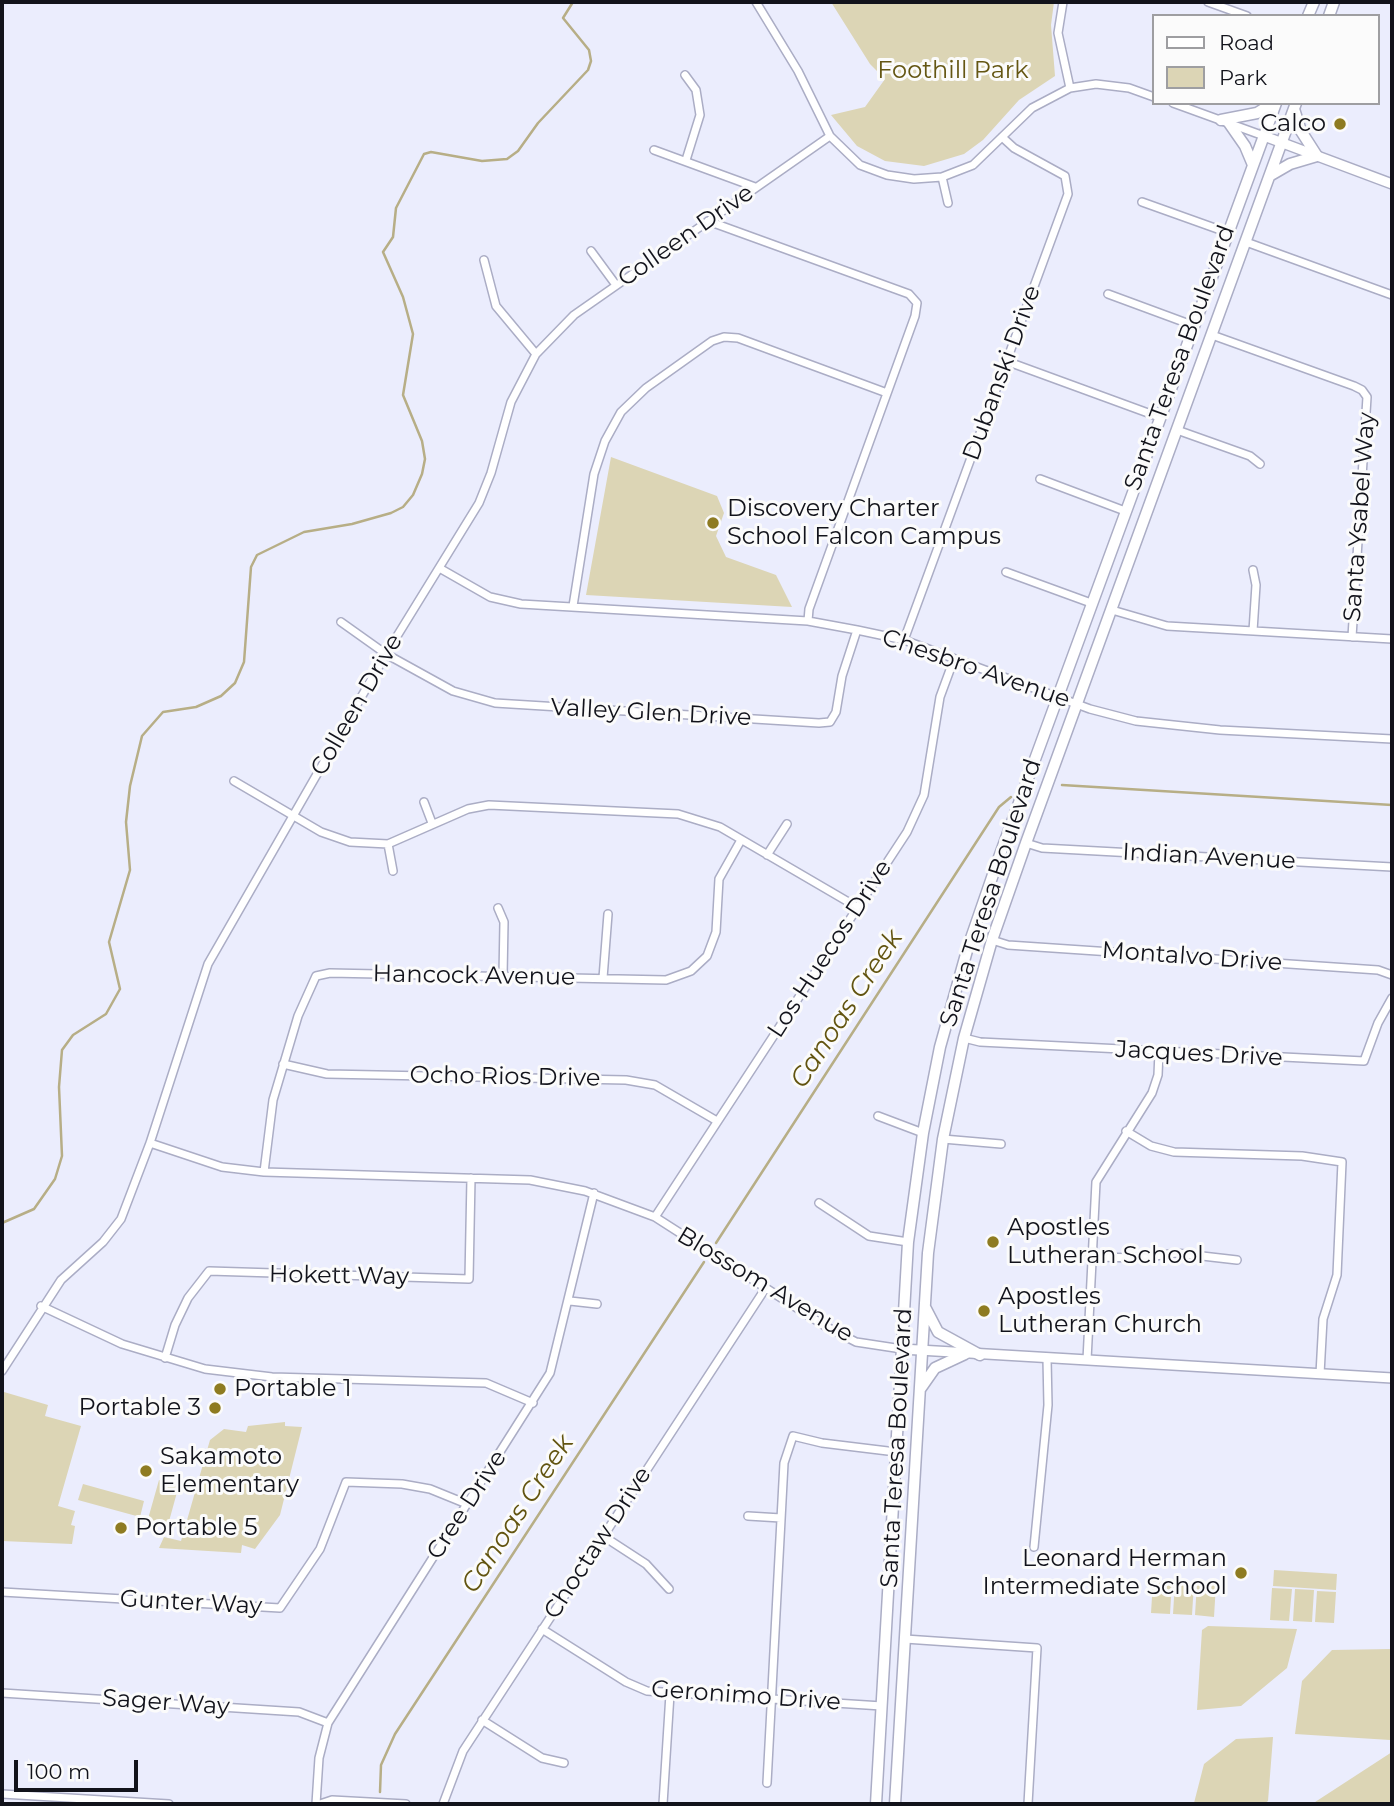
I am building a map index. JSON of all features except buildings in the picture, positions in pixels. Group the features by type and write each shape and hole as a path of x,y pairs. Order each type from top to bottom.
{"main road":[{"path":"1253,165 1245,146 1225,122 1257,113 1271,105"},
{"name":"Santa Teresa Boulevard","path":"876,1804 908,1242 923,1133 940,1047 968,947 1273,105"},
{"path":"1270,175 1290,164 1317,156 1301,131 1295,106"},
{"name":"Santa Teresa Boulevard","path":"895,1804 924,1304 943,1139 964,1038 992,940 1026,843 1295,106"},
{"path":"924,1304 938,1332 980,1355"},
{"path":"919,1391 935,1368 965,1354"}],"street":[{"path":"756,2 798,71 830,136 860,164 887,175 914,179 942,177 973,165 1032,108 1070,88 1107,85 1129,88 1152,96"},
{"path":"1063,2 1058,33 1070,88"},
{"path":"1208,2 1241,14"},
{"path":"685,75 696,90 700,114 686,160"},
{"path":"1178,105 1392,184"},
{"name":"Colleen Drive","path":"2,1371 41,1306 61,1280 103,1242 121,1219 150,1143 208,964 386,654 441,569 479,503 491,473 511,402 536,354 574,315 830,136"},
{"name":"Dubanski Drive","path":"904,640 1069,184 1059,170 1032,158 1002,137"},
{"path":"654,150 755,187"},
{"path":"942,177 948,203"},
{"path":"1142,202 1226,232"},
{"path":"708,221 914,297 917,310 809,609 808,621"},
{"path":"1246,242 1392,295"},
{"path":"592,251 616,285"},
{"path":"484,260 496,306 536,354"},
{"path":"1108,294 1192,325"},
{"name":"Santa Ysabel Way","path":"1212,335 1354,386 1362,390 1367,397 1352,637"},
{"path":"573,606 594,474 605,441 621,412 646,388 712,341 724,337 738,338 887,393"},
{"path":"1006,361 1159,417"},
{"path":"1177,429 1250,456 1260,464"},
{"path":"1040,479 1125,510"},
{"name":"Chesbro Avenue","path":"441,569 490,597 521,604 808,621 904,640 1077,704 1136,721 1220,730 1392,740"},
{"path":"1253,570 1256,585 1253,631"},
{"path":"1006,572 1091,603"},
{"path":"1112,610 1167,626 1392,639"},
{"name":"Valley Glen Drive","path":"341,622 386,654 453,691 495,703 819,723 830,722 836,712 842,676 857,630"},
{"name":"Los Huecos Drive","path":"655,1217 907,832 924,795 940,697 954,659"},
{"path":"234,781 321,832 350,842 388,844 468,809 489,805 678,814 720,827 858,907"},
{"path":"424,802 432,823"},
{"path":"767,855 787,824"},
{"name":"Hancock Avenue","path":"264,1172 268,1127 283,1064 312,982 323,972 666,980 691,971 707,956 716,932 719,878 741,840"},
{"name":"Indian Avenue","path":"1026,843 1042,848 1392,867"},
{"path":"388,844 393,871"},
{"path":"498,908 504,922 503,976"},
{"path":"603,978 608,914"},
{"name":"Montalvo Drive","path":"992,940 1008,945 1378,970 1392,975"},
{"name":"Jacques Drive","path":"964,1038 980,1042 1364,1062 1378,1024 1392,998"},
{"path":"1087,1360 1096,1182 1126,1130 1152,1093 1158,1075 1159,1052"},
{"name":"Ocho Rios Drive","path":"283,1064 327,1074 626,1080 655,1085 717,1121"},
{"path":"878,1116 923,1133"},
{"path":"1126,1130 1151,1146 1174,1152 1302,1156 1342,1162 1336,1275 1323,1319 1320,1374"},
{"path":"943,1139 1002,1144"},
{"name":"Blossom Avenue","path":"150,1143 222,1167 264,1172 530,1180 594,1193 655,1217 765,1289 856,1342 965,1354 1392,1378"},
{"name":"Hokett Way","path":"165,1358 174,1325 188,1298 209,1271 469,1279 471,1178"},
{"name":"Cree Drive","path":"318,1804 319,1758 328,1723 550,1373 570,1301 594,1193"},
{"path":"819,1203 869,1236 908,1242"},
{"path":"1092,1257 1131,1259 1176,1253 1237,1260"},
{"name":"Choctaw Drive","path":"443,1804 450,1778 482,1720 765,1289"},
{"path":"570,1301 597,1304"},
{"path":"41,1306 121,1344 214,1371 262,1376 486,1383 533,1403"},
{"path":"1034,1547 1048,1405 1047,1359"},
{"path":"767,1783 784,1463 793,1436 822,1443 896,1452"},
{"name":"Gunter Way","path":"2,1592 280,1608 320,1549 346,1482 402,1484 430,1489 467,1504"},
{"path":"748,1516 781,1518"},
{"path":"603,1536 646,1564 669,1589"},
{"name":"Geronimo Drive","path":"542,1629 626,1682 647,1691 882,1706"},
{"path":"905,1639 1037,1648 1028,1804"},
{"name":"Sager Way","path":"2,1693 299,1712 328,1723"},
{"path":"663,1804 670,1694"},
{"path":"482,1720 542,1758 564,1763"},
{"path":"2,1794 169,1804"},
{"path":"318,1804 332,1800 406,1804"}],"green space":[{"name":"Foothill Park","path":"831,2 1054,2 1051,25 1055,76 1019,100 983,140 964,154 924,166 885,161 857,146 831,115 865,107 885,79 870,64"},
{"path":"611,457 717,496 724,513 716,536 726,557 776,575 792,607 586,595"},
{"path":"4,1392 48,1405 45,1416 81,1426 58,1506 75,1511 71,1525 75,1526 72,1544 2,1541"},
{"path":"285,1422 285,1426 302,1427 280,1515 255,1549 242,1545 241,1553 159,1548 164,1537 181,1541 210,1440 224,1429 246,1432 248,1426"},
{"path":"159,1480 179,1485 168,1525 148,1519"},
{"path":"83,1484 144,1501 140,1517 78,1500"},
{"path":"1274,1570 1337,1574 1336,1590 1273,1586"},
{"path":"1153,1581 1172,1582 1170,1614 1151,1613"},
{"path":"1175,1582 1194,1583 1192,1615 1173,1614"},
{"path":"1197,1583 1216,1584 1214,1617 1195,1615"},
{"path":"1272,1588 1292,1589 1289,1621 1270,1620"},
{"path":"1295,1589 1314,1590 1312,1622 1293,1621"},
{"path":"1317,1591 1336,1592 1334,1623 1315,1622"},
{"path":"1208,1626 1297,1629 1287,1668 1241,1706 1197,1710 1202,1630"},
{"path":"1392,1649 1390,1740 1295,1734 1302,1681 1332,1650"},
{"path":"1273,1737 1268,1801 1264,1804 1194,1803 1204,1764 1236,1739"},
{"path":"1392,1752 1392,1804 1312,1804"}],"waterway":[{"path":"2,1223 34,1209 55,1179 62,1156 59,1087 62,1050 73,1035 106,1014 120,989 109,942 130,870 126,822 130,786 142,736 163,712 196,707 221,696 235,683 244,662 251,567 257,555 304,532 352,524 391,513 403,507 413,495 425,459 422,441 403,395 413,334 403,297 383,252 393,237 396,208 424,154 431,152 482,161 507,159 518,151 538,123 588,70 591,61 589,50 563,18 573,2"},
{"name":"Canoas Creek","path":"1062,785 1392,805"},
{"name":"Canoas Creek","path":"716,1243 999,807 1011,797"},
{"name":"Canoas Creek","path":"380,1792 381,1765 395,1734 704,1262"}],"place":[{"name":"Calco","path":"1340,124"},
{"name":"Discovery Charter School Falcon Campus","path":"713,523"},
{"name":"Apostles Lutheran School","path":"993,1242"},
{"name":"Apostles Lutheran Church","path":"984,1311"},
{"name":"Portable 1","path":"220,1389"},
{"name":"Portable 3","path":"215,1408"},
{"name":"Sakamoto Elementary","path":"146,1471"},
{"name":"Portable 5","path":"121,1528"},
{"name":"Leonard Herman Intermediate School","path":"1241,1573"}]}
